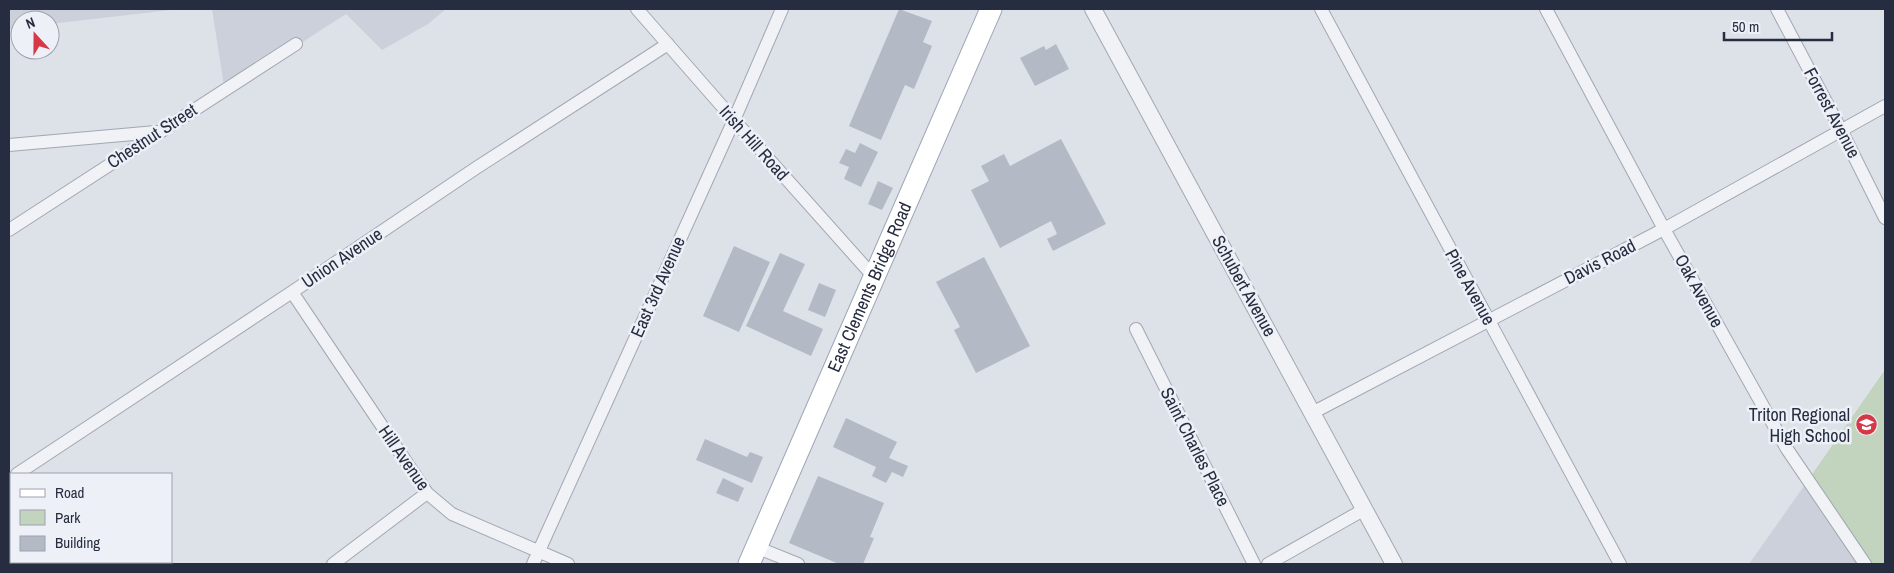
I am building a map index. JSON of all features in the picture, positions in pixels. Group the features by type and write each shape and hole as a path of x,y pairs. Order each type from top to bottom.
{"main road":[{"name":"East Clements Bridge Road","path":"752,556 991,9"}],"street":[{"name":"Irish Hill Road","path":"637,9 873,276"},
{"name":"East 3rd Avenue","path":"533,564 734,120 782,9"},
{"name":"Schubert Avenue","path":"1093,9 1394,564"},
{"name":"Pine Avenue","path":"1320,9 1620,564"},
{"name":"Oak Avenue","path":"1546,9 1664,229 1787,449 1865,564"},
{"name":"Forrest Avenue","path":"1776,9 1841,130 1885,218"},
{"name":"Chestnut Street","path":"9,230 296,44"},
{"name":"Union Avenue","path":"19,473 476,168 668,44"},
{"name":"Davis Road","path":"1312,413 1664,229 1885,106"},
{"path":"9,145 158,132"},
{"name":"Hill Avenue","path":"292,292 427,493 452,514 568,564"},
{"name":"Saint Charles Place","path":"1136,329 1254,564"},
{"path":"333,564 427,493"},
{"path":"1268,564 1365,509"},
{"path":"752,556 798,564"}],"shaded area":[{"path":"9,9 179,9 60,23 60,10 10,10 9,29"},
{"path":"212,9 446,9 428,24 382,50 346,14 225,92"},
{"name":"Triton Regional High School","path":"1885,370 1885,564 1749,564 1809,479"}],"green space":[{"name":"Triton Regional High School","path":"1885,370 1885,564 1865,564 1809,479"}],"building":[{"path":"899,9 932,21 923,42 932,46 914,89 905,85 881,140 849,126"},
{"path":"1056,44 1069,69 1035,86 1020,58 1044,46 1046,50"},
{"path":"1061,139 1106,224 1053,251 1047,239 1057,234 1051,221 1000,248 971,190 989,181 981,166 1004,154 1010,166"},
{"path":"860,143 878,152 861,187 844,179 849,167 839,163 846,149 855,153"},
{"path":"878,181 893,188 882,210 868,204"},
{"path":"734,246 770,262 739,332 703,316"},
{"path":"780,253 805,264 783,311 823,329 811,356 746,326"},
{"path":"984,257 1030,346 976,373 954,330 960,327 936,282"},
{"path":"819,283 836,290 825,317 808,310"},
{"path":"846,418 897,442 889,458 908,466 903,477 892,472 886,483 872,476 876,467 833,447"},
{"path":"705,439 747,457 750,452 763,457 752,483 696,460"},
{"path":"818,476 884,503 870,537 874,538 863,564 839,564 789,543"},
{"path":"723,478 744,488 738,502 716,493"}],"place":[{"name":"Triton Regional High School","path":"1866,425"}]}
